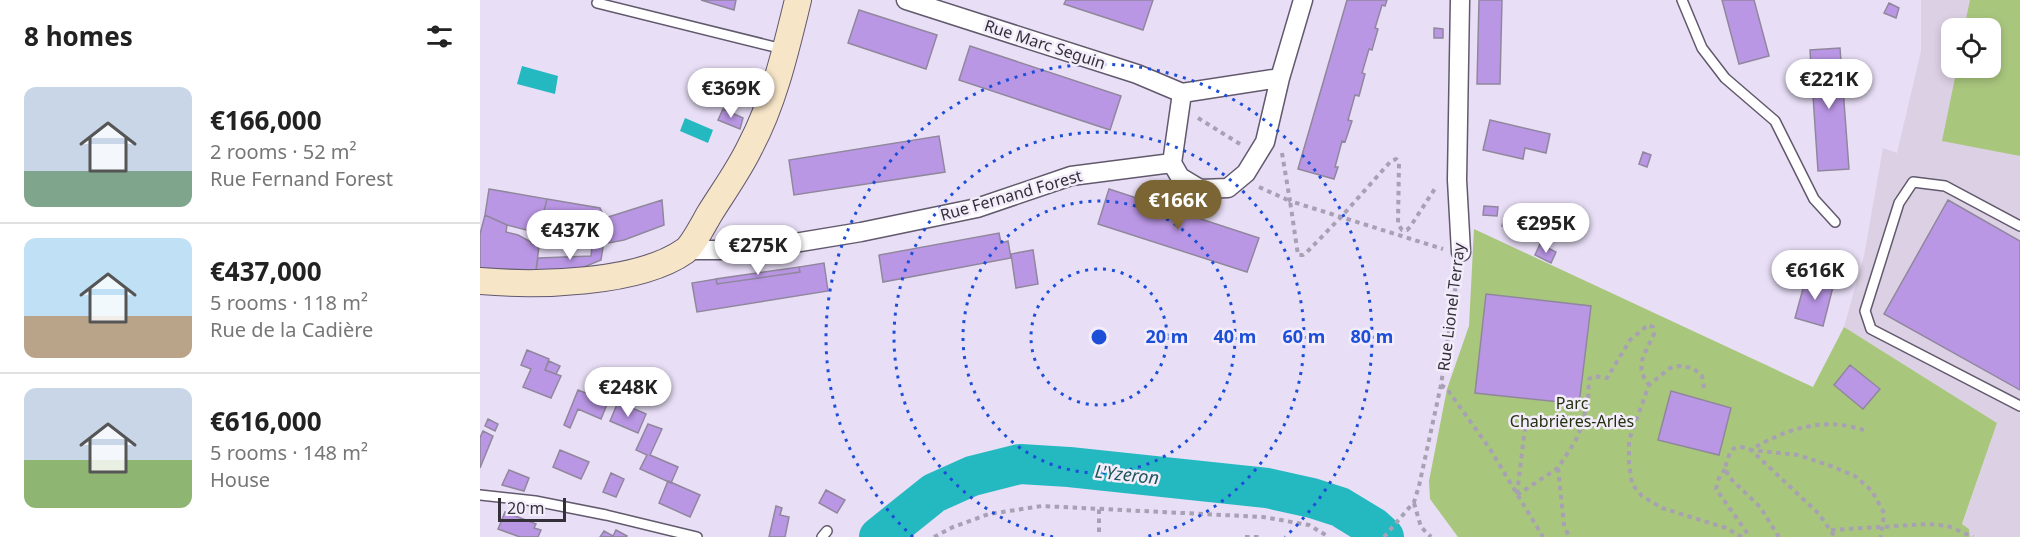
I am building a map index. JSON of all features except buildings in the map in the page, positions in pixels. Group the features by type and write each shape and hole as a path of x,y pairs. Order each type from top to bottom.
{"street":[{"path":"480,281 571,281 611,276 649,269 687,250 750,148 761,124 786,50 798,0"},
{"name":"Rue Marc Seguin","path":"906,0 1137,74 1182,93"},
{"path":"1281,78 1182,93 1172,163 1180,177 1200,189 1228,188 1246,174 1265,142 1303,0"},
{"name":"Rue Lionel Terray","path":"1453,251 1457,180 1460,0"},
{"name":"Rue Fernand Forest","path":"687,250 752,250 850,233 977,208 1071,176 1172,163"}],"lane":[{"path":"1682,0 1702,48 1725,78 1775,121 1814,199 1835,222"},
{"path":"597,3 786,50"},
{"path":"2020,226 1945,186 1913,182 1899,203 1865,311 1871,329 2020,406"},
{"path":"480,495 535,501 697,537"}],"path":[{"path":"1196,116 1246,148"},
{"path":"1265,142 1274,144 1281,150 1298,255 1307,252 1341,218 1391,161 1396,159 1400,168 1398,224 1402,230"},
{"path":"1246,174 1261,189 1290,201 1453,251"},
{"path":"1402,230 1410,227 1443,178 1448,175 1457,180"},
{"path":"1400,236 1402,230"},
{"name":"Rue Lionel Terray","path":"1414,502 1441,385 1453,251"},
{"path":"1517,495 1558,468 1576,440 1582,425 1588,399 1589,379 1594,376 1607,378 1630,340 1648,325 1653,327 1654,334 1642,360 1641,373 1649,385"},
{"path":"1704,388 1702,376 1693,368 1679,366 1670,368 1649,385 1629,440 1632,484 1642,496 1662,508 1726,528 1742,537"},
{"path":"1441,385 1446,388 1490,449 1543,537"},
{"path":"1751,450 1771,438 1800,429 1839,424 1864,430"},
{"path":"1517,495 1525,428"},
{"path":"1750,537 1716,489 1731,450 1742,446 1751,450 1798,455 1831,465 1854,476 1872,491 1884,513 1881,537"},
{"path":"1751,450 1819,514 1834,537"},
{"path":"1558,468 1564,525 1569,537"},
{"path":"1725,468 1729,477 1761,507 1779,537"},
{"path":"1384,537 1414,502"},
{"path":"1414,502 1421,527 1431,537"},
{"path":"934,537 954,526 989,514 1042,506 1263,518 1309,525 1329,537"},
{"path":"1099,508 1099,532"},
{"path":"1831,530 1928,524 1948,526 1973,537"},
{"path":"1245,537 1260,537"}],"shaded area":[{"path":"1921,0 2020,0 2020,537 1970,537 1969,529 1962,525 1997,423 1844,327 1864,256 1883,148 1897,153 1921,51"}],"green space":[{"path":"1970,0 2020,0 2020,156 1942,141 1955,78 2001,78 2001,18 1966,18"},
{"name":"Parc Chabrières-Arlès","path":"1474,229 1813,387 1844,327 1997,423 1962,524 1969,529 1970,537 1458,537 1430,499 1429,481 1447,389 1469,326"}],"water":[{"path":"522,66 558,76 555,94 517,84"},
{"path":"685,118 713,130 708,143 680,131"}],"waterway":[{"name":"L'Yzeron","path":"879,537 934,493 972,476 1020,464 1267,488 1340,507 1373,527 1384,537"}]}
